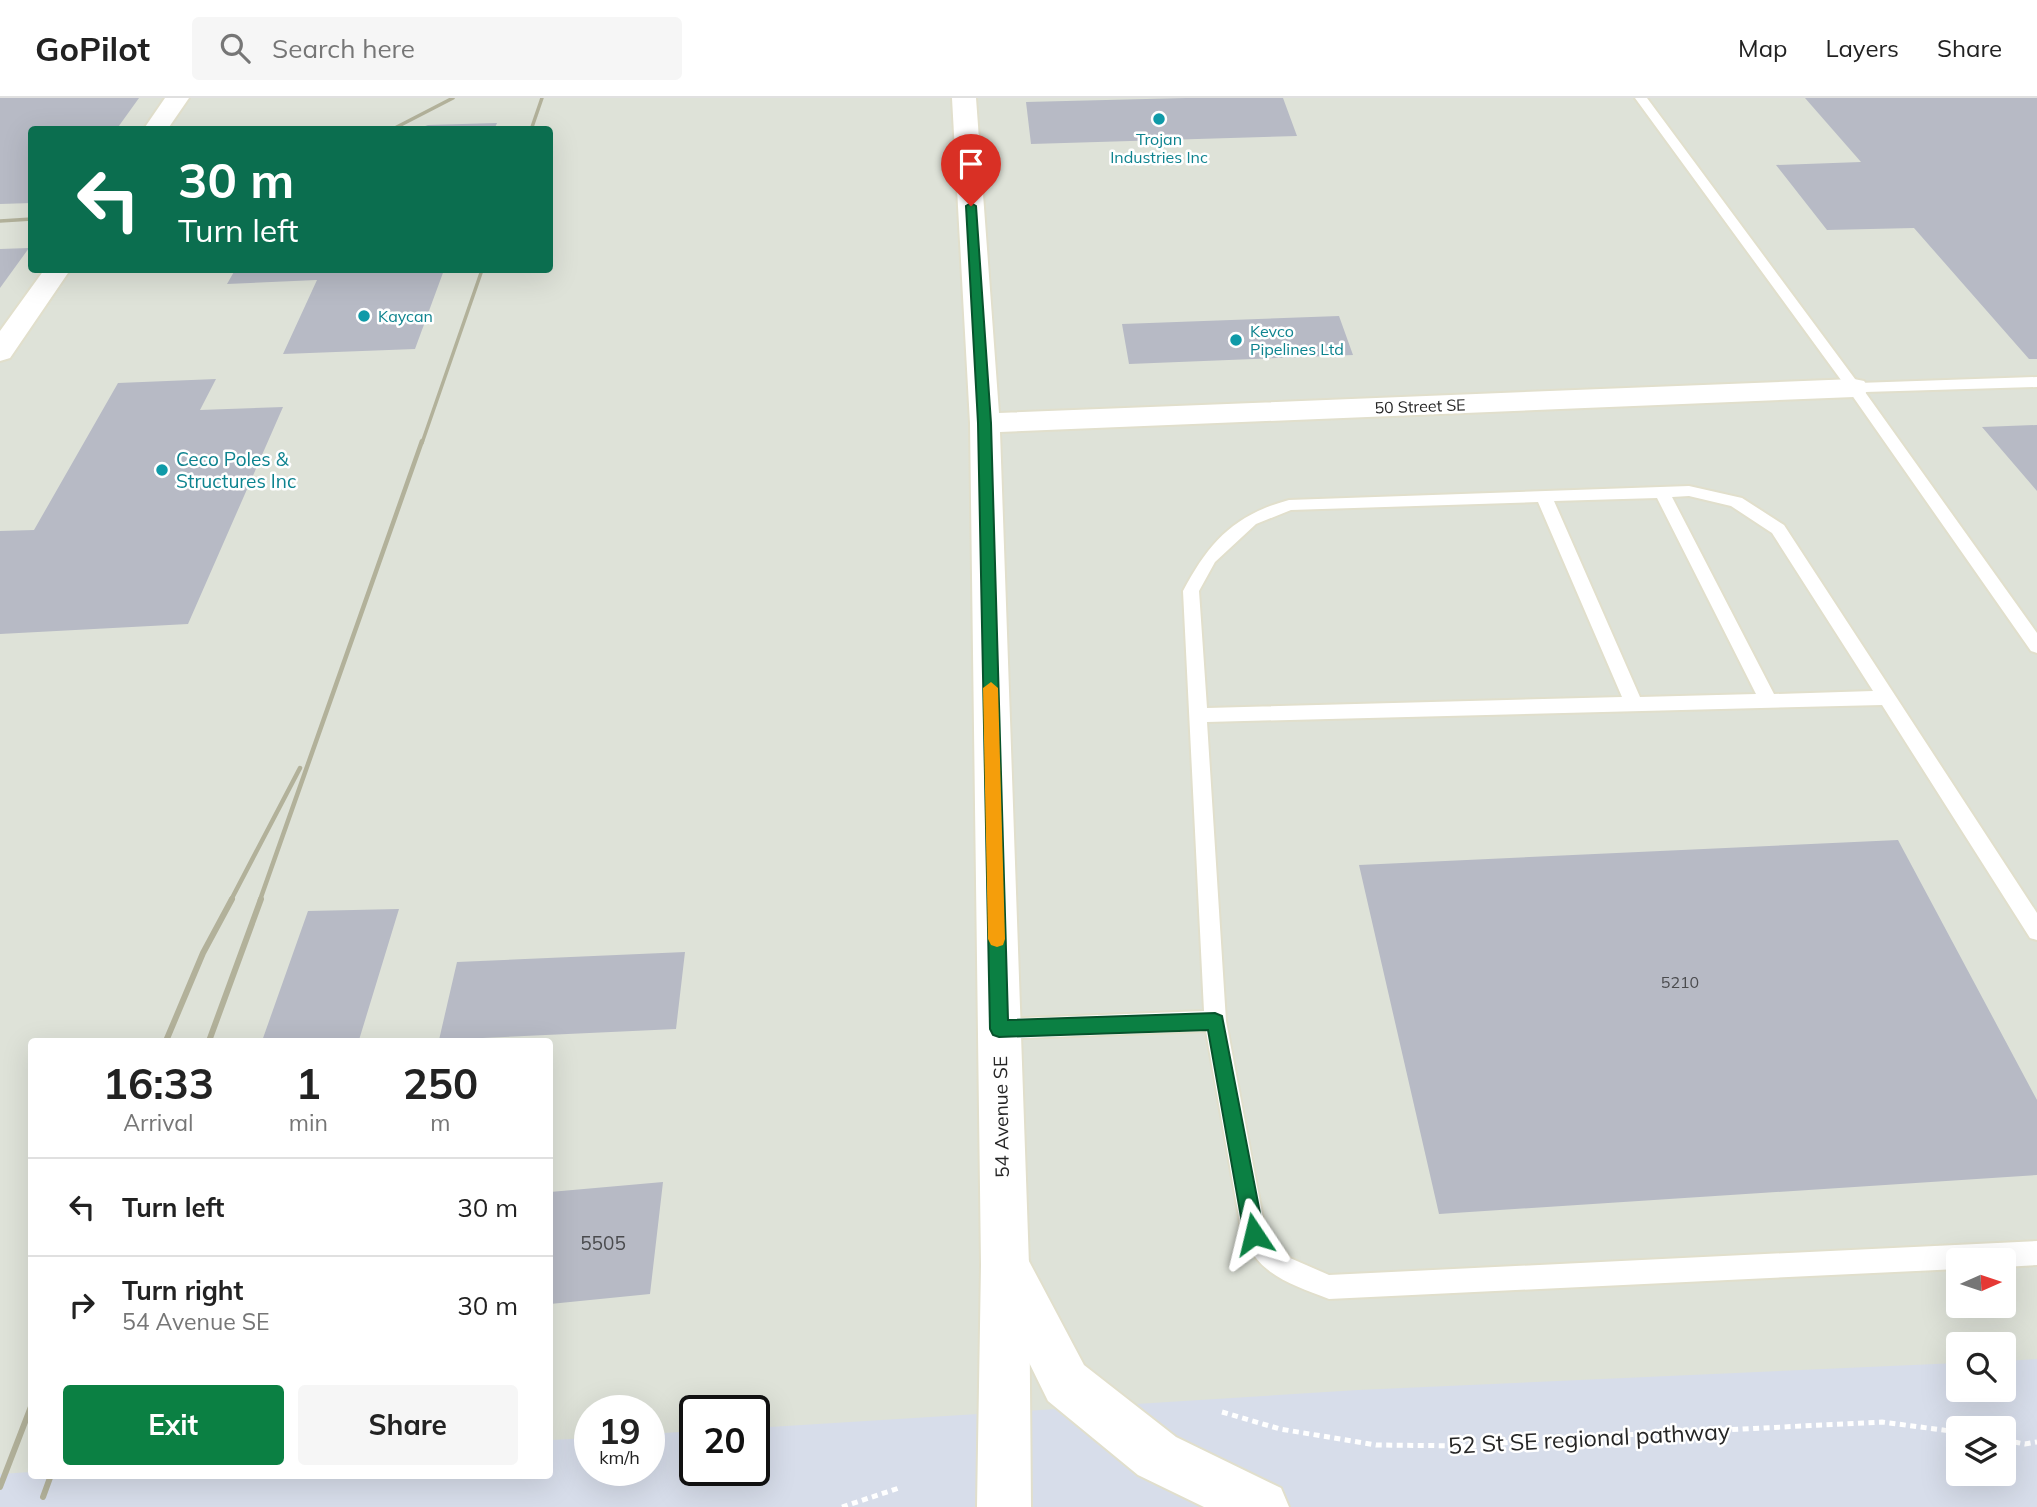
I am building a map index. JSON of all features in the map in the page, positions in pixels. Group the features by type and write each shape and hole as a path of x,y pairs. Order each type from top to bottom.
{"street":[{"path":"158,126 177,98"},
{"name":"54 Avenue SE","path":"964,98 985,423 1005,1265 1004,1507"},
{"path":"0,352 55,273"},
{"name":"50 Street SE","path":"985,423 1854,388"},
{"path":"1005,1265 1066,1383 1157,1456 1262,1507"}],"lane":[{"path":"1641,98 1854,388 2037,646"},
{"path":"1854,388 2037,382"},
{"path":"2037,931 1778,529 1736,502 1689,491 1289,505 1250,520 1209,558 1191,591 1215,1021 1254,1234 1281,1268 1329,1287 2037,1253"},
{"path":"1662,492 1769,701"},
{"path":"1544,496 1634,704"},
{"path":"1198,715 1888,698"},
{"path":"999,1029 1215,1021"}],"path":[{"name":"52 St SE regional pathway","path":"1222,1412 1280,1429 1376,1445 1472,1446 1544,1439 1882,1422 1946,1430"},
{"path":"2016,1442 2037,1442"},
{"path":"842,1507 899,1488"}],"shaded area":[{"path":"0,98 2037,98 2037,1359 2016,1360 2016,1332 1946,1332 1946,1364 1358,1390 770,1427 770,1395 679,1395 679,1432 665,1433 665,1395 574,1395 574,1439 553,1440 553,1038 28,1038 28,1472 0,1474"}],"building":[{"path":"0,98 139,98 119,126 28,126 28,203 0,204"},
{"name":"Trojan Industries Inc","path":"1283,98 1297,136 1031,144 1026,102"},
{"path":"1805,98 2037,98 2037,359 2029,359 1914,228 1827,230 1776,165 1861,162"},
{"path":"497,123 496,126 425,126"},
{"path":"28,248 0,288 0,249"},
{"name":"Kaycan","path":"233,273 443,273 415,349 283,354 317,280 227,284"},
{"name":"Kevco Pipelines Ltd","path":"1339,316 1353,355 1129,364 1122,324"},
{"name":"Ceco Poles & Structures Inc","path":"216,379 200,410 283,407 188,624 0,634 0,531 34,530 118,383"},
{"path":"2037,425 2037,491 1982,427"},
{"path":"1898,840 2037,1100 2037,1175 1439,1214 1359,865"},
{"path":"399,909 360,1038 263,1038 308,911"},
{"path":"685,952 676,1029 439,1038 457,962"},
{"path":"663,1182 650,1294 553,1304 553,1192"}],"railway":[{"path":"399,126 453,98"},
{"path":"532,126 542,98"},
{"path":"0,221 28,219"},
{"path":"422,443 481,273"},
{"path":"260,900 422,441"},
{"path":"231,900 300,768"},
{"path":"167,1038 203,953 232,899"},
{"path":"210,1038 261,899"},
{"path":"0,1487 28,1414"},
{"path":"43,1497 50,1479"}],"slow traffic":[{"path":"991,688 997,939"}],"place":[{"name":"Trojan Industries Inc","path":"1159,119"},
{"name":"Kaycan","path":"364,316"},
{"name":"Kevco Pipelines Ltd","path":"1236,340"},
{"name":"Ceco Poles & Structures Inc","path":"162,470"}],"route":[{"path":"971,206 985,423 999,1029 1215,1021 1254,1234"}]}
